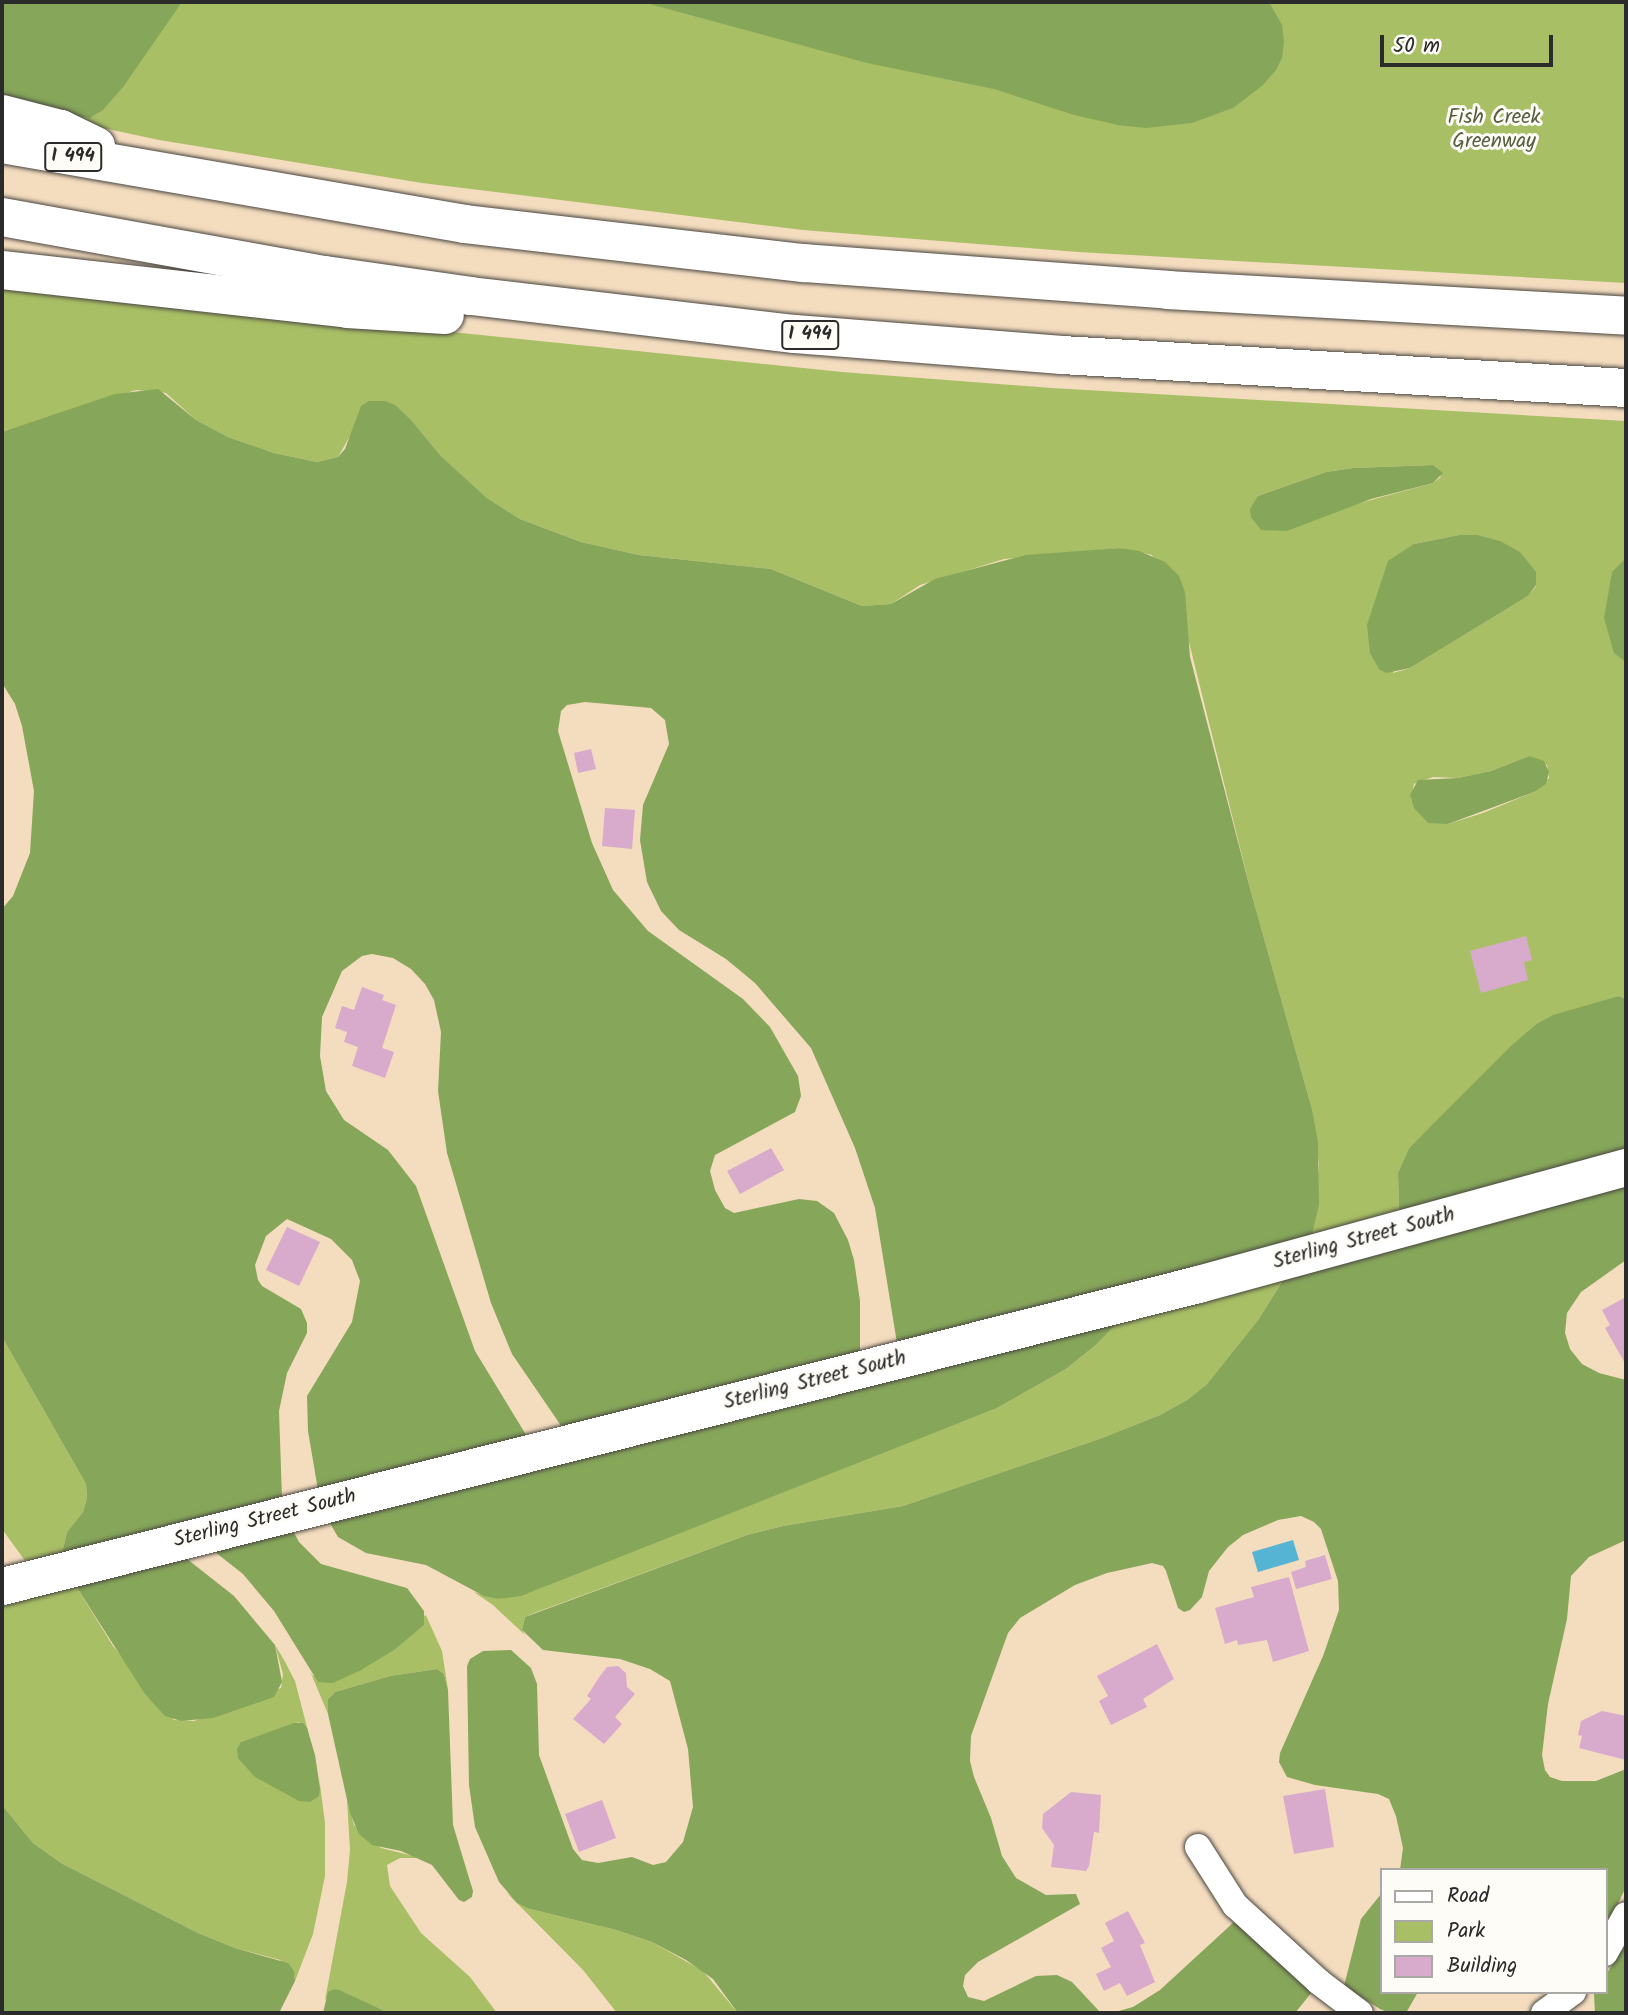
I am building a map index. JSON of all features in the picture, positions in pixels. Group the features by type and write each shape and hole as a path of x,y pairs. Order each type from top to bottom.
{"highway":[{"path":"2,114 61,129 145,169"},
{"name":"I 494","path":"2,144 465,224 804,263 1168,290 1626,316"},
{"name":"I 494","path":"2,217 156,246 444,292 565,309 795,334 1076,356 1626,388"},
{"path":"2,270 347,310 795,334"}],"street":[{"name":"Sterling Street South","path":"2,1586 1210,1280 1626,1167"},
{"path":"1198,1847 1235,1905 1319,1982 1360,2013"},
{"path":"1607,1949 1626,1915"}],"green space":[{"name":"Fish Creek Greenway","path":"2,2 1626,2 1626,283 1078,252 803,230 422,183 159,140 94,126 51,113 90,118 102,111"},
{"path":"2,2 182,2 123,87 102,111 90,118 51,113 2,100"},
{"path":"642,2 1269,2 1282,25 1284,42 1282,58 1276,70 1263,85 1233,108 1192,123 1146,128 1074,115 994,89 867,63"},
{"path":"2,280 452,332 842,372 1052,388 1626,421 1626,999 1619,996 1535,1025 1409,1148 1398,1173 1399,1214 1311,1238 1319,1165 1312,1109 1251,892 1188,638 1152,555 1120,548 1004,559 920,585 891,604 862,606 771,569 639,555 581,542 520,519 487,498 441,456 412,421 350,436 338,457 317,462 274,453 228,437 196,420 166,393 136,390 2,432","holes":["1433,465 1441,477 1433,483 1349,506 1258,496 1326,472 1353,468","1459,535 1536,586 1528,596 1410,668 1393,673 1414,544","1529,756 1547,765 1549,778 1534,792 1448,824 1411,800 1414,784 1433,777 1458,778 1491,771"]},
{"path":"158,389 196,420 228,437 274,453 317,462 338,457 345,449 361,406 369,401 385,401 395,405 412,421 441,456 487,498 520,519 581,542 639,555 771,569 862,606 891,604 935,579 1026,555 1120,548 1139,551 1165,562 1179,576 1185,592 1190,657 1251,892 1312,1109 1318,1142 1319,1205 1311,1238 897,1343 875,1208 855,1148 811,1048 755,983 726,959 679,930 661,911 647,882 640,840 643,805 669,744 665,720 651,708 585,702 567,705 561,711 558,731 592,843 613,890 648,931 743,999 770,1027 798,1076 801,1096 795,1112 715,1155 710,1171 715,1190 725,1208 734,1213 799,1199 817,1201 834,1213 848,1240 854,1260 860,1301 860,1353 564,1430 512,1354 491,1303 447,1153 438,1091 441,1032 434,1000 425,984 411,969 393,958 372,954 362,956 342,971 322,1017 320,1056 326,1091 344,1120 388,1150 416,1186 475,1351 528,1438 318,1490 308,1431 307,1396 352,1322 360,1281 352,1260 331,1239 287,1219 266,1236 255,1265 262,1286 301,1309 307,1323 307,1333 287,1373 279,1411 282,1498 62,1553 67,1532 83,1512 87,1498 86,1484 2,1337 2,909 13,896 30,853 34,791 22,726 15,704 2,683 2,432 115,394"},
{"path":"1433,465 1443,473 1433,483 1371,499 1287,531 1261,530 1251,517 1250,509 1258,496 1326,472 1353,468"},
{"path":"1459,535 1477,535 1500,541 1520,552 1536,572 1536,585 1528,596 1410,668 1386,673 1379,669 1370,653 1367,625 1388,561 1414,544"},
{"path":"1626,558 1626,662 1614,653 1604,618 1612,572"},
{"path":"1529,756 1544,761 1549,772 1546,784 1534,792 1448,824 1428,823 1414,808 1410,795 1418,780 1458,778 1491,771"},
{"path":"1619,996 1626,999 1626,1151 1399,1214 1398,1173 1409,1148 1511,1046 1535,1025 1553,1015"},
{"path":"1626,1184 1626,1260 1581,1292 1567,1313 1565,1333 1570,1349 1582,1364 1599,1373 1626,1380 1626,1540 1589,1557 1571,1576 1567,1619 1548,1704 1542,1755 1545,1770 1550,1777 1562,1781 1596,1781 1626,1769 1626,1887 1611,1918 1607,1917 1607,1868 1400,1868 1403,1848 1389,1799 1378,1794 1315,1785 1287,1777 1279,1762 1280,1753 1323,1656 1339,1610 1338,1581 1321,1529 1301,1516 1278,1520 1243,1535 1228,1547 1209,1571 1202,1597 1190,1610 1184,1612 1178,1608 1166,1571 1163,1566 1152,1563 1107,1573 1075,1585 1020,1618 1008,1633 971,1736 970,1761 974,1777 991,1818 1002,1856 1016,1878 1046,1895 1076,1894 1080,1904 978,1962 965,1975 963,1986 968,1997 984,2001 1036,1976 1057,1975 1072,1982 1100,2012 1115,2012 1133,2007 1160,1990 1234,1922 1312,1992 1295,2013 738,2013 713,1979 686,1960 652,1942 616,1930 530,1909 517,1903 499,1882 475,1827 469,1785 467,1666 470,1659 483,1651 511,1650 531,1668 537,1684 539,1755 573,1849 582,1860 598,1863 632,1857 653,1865 666,1862 683,1842 693,1807 688,1749 670,1681 650,1669 620,1659 543,1650 522,1630 525,1617 747,1535 783,1526 903,1506 1102,1438 1160,1415 1187,1400 1207,1384 1258,1320 1285,1277"},
{"path":"1285,1277 1258,1320 1207,1384 1187,1400 1160,1415 1102,1438 903,1506 783,1526 747,1535 525,1617 522,1630 525,1635 493,1605 474,1592 498,1599 531,1592 641,1546 997,1408 1066,1369 1097,1344 1119,1321"},
{"path":"1119,1321 1097,1344 1066,1369 997,1408 521,1596 498,1599 484,1596 426,1565 366,1553 338,1537 327,1518"},
{"path":"2,1337 86,1484 87,1498 83,1512 67,1532 62,1553 26,1562 2,1529"},
{"path":"291,1527 299,1542 321,1564 407,1588 424,1611 424,1625 394,1650 361,1670 333,1683 318,1682 274,1611 243,1574 210,1548"},
{"path":"182,1555 234,1596 275,1645 282,1682 274,1697 213,1718 181,1721 165,1716 145,1694 74,1583"},
{"path":"74,1583 113,1646 174,1720 194,1721 281,1688 283,1674 275,1645 284,1660 295,1681 309,1735 299,1722 241,1742 320,1788 319,1777 325,1823 325,1876 313,1934 295,1981 295,1976 280,1960 235,1948 198,1933 61,1863 33,1843 2,1805 2,1603"},
{"path":"426,1615 442,1651 448,1690 444,1674 437,1669 390,1676 335,1692 328,1699 328,1714 310,1671 313,1676"},
{"path":"437,1669 444,1674 448,1690 453,1825 473,1891 472,1897 464,1902 459,1900 432,1865 401,1851 372,1845 359,1834 350,1813 328,1714 328,1699 335,1692 390,1676"},
{"path":"294,1723 303,1723 307,1728 315,1755 320,1788 319,1796 310,1802 299,1801 255,1777 238,1758 237,1749 241,1742"},
{"path":"347,1799 354,1825 381,1848 421,1858 400,1858 387,1865 390,1886 421,1933 470,1977 497,2013 389,2013 334,1989 325,2000 347,1882 350,1850"},
{"path":"2,1805 33,1843 61,1863 198,1933 235,1948 288,1963 294,1971 295,1981 279,2013 2,2013"},
{"path":"507,1893 530,1909 616,1930 652,1942 703,1971 738,2013 617,2013 583,1970"},
{"path":"1380,1895 1380,1994 1417,1994 1406,2013 1390,2013 1380,2009 1344,1986 1361,1919"},
{"path":"1626,1944 1626,2013 1595,2013 1594,1994 1607,1994 1607,1973"},
{"path":"334,1989 389,2013 323,2013 328,1992"}],"water":[{"path":"1293,1540 1299,1560 1258,1572 1252,1552"}],"building":[{"path":"591,749 596,769 578,773 574,753"},
{"path":"605,808 635,810 632,849 602,846"},
{"path":"1526,936 1532,960 1524,962 1528,980 1481,993 1470,951"},
{"path":"362,987 384,995 382,1000 396,1005 382,1048 394,1052 385,1078 352,1066 358,1047 344,1042 347,1032 335,1028 342,1006 354,1010"},
{"path":"771,1148 784,1170 740,1194 727,1171"},
{"path":"287,1227 320,1242 299,1286 266,1270"},
{"path":"1626,1297 1626,1365 1605,1328 1610,1325 1602,1310"},
{"path":"1325,1555 1332,1579 1296,1589 1291,1572 1306,1567 1305,1561"},
{"path":"1289,1577 1309,1651 1273,1662 1267,1640 1238,1645 1237,1640 1225,1644 1215,1608 1254,1597 1251,1587"},
{"path":"1157,1644 1174,1679 1143,1699 1147,1707 1111,1725 1099,1701 1108,1696 1097,1676"},
{"path":"618,1666 626,1673 627,1687 635,1694 615,1717 622,1724 604,1744 573,1719 591,1699 587,1696 607,1667"},
{"path":"1602,1711 1626,1716 1626,1760 1579,1748 1582,1736 1578,1735 1581,1721"},
{"path":"1325,1789 1334,1847 1294,1854 1283,1796"},
{"path":"1071,1792 1101,1795 1099,1833 1094,1832 1086,1871 1051,1867 1054,1845 1042,1828 1043,1814"},
{"path":"602,1800 616,1838 579,1852 565,1814"},
{"path":"1128,1911 1145,1943 1140,1945 1155,1982 1127,1996 1120,1983 1104,1991 1096,1974 1111,1967 1101,1948 1114,1941 1105,1923"}]}
